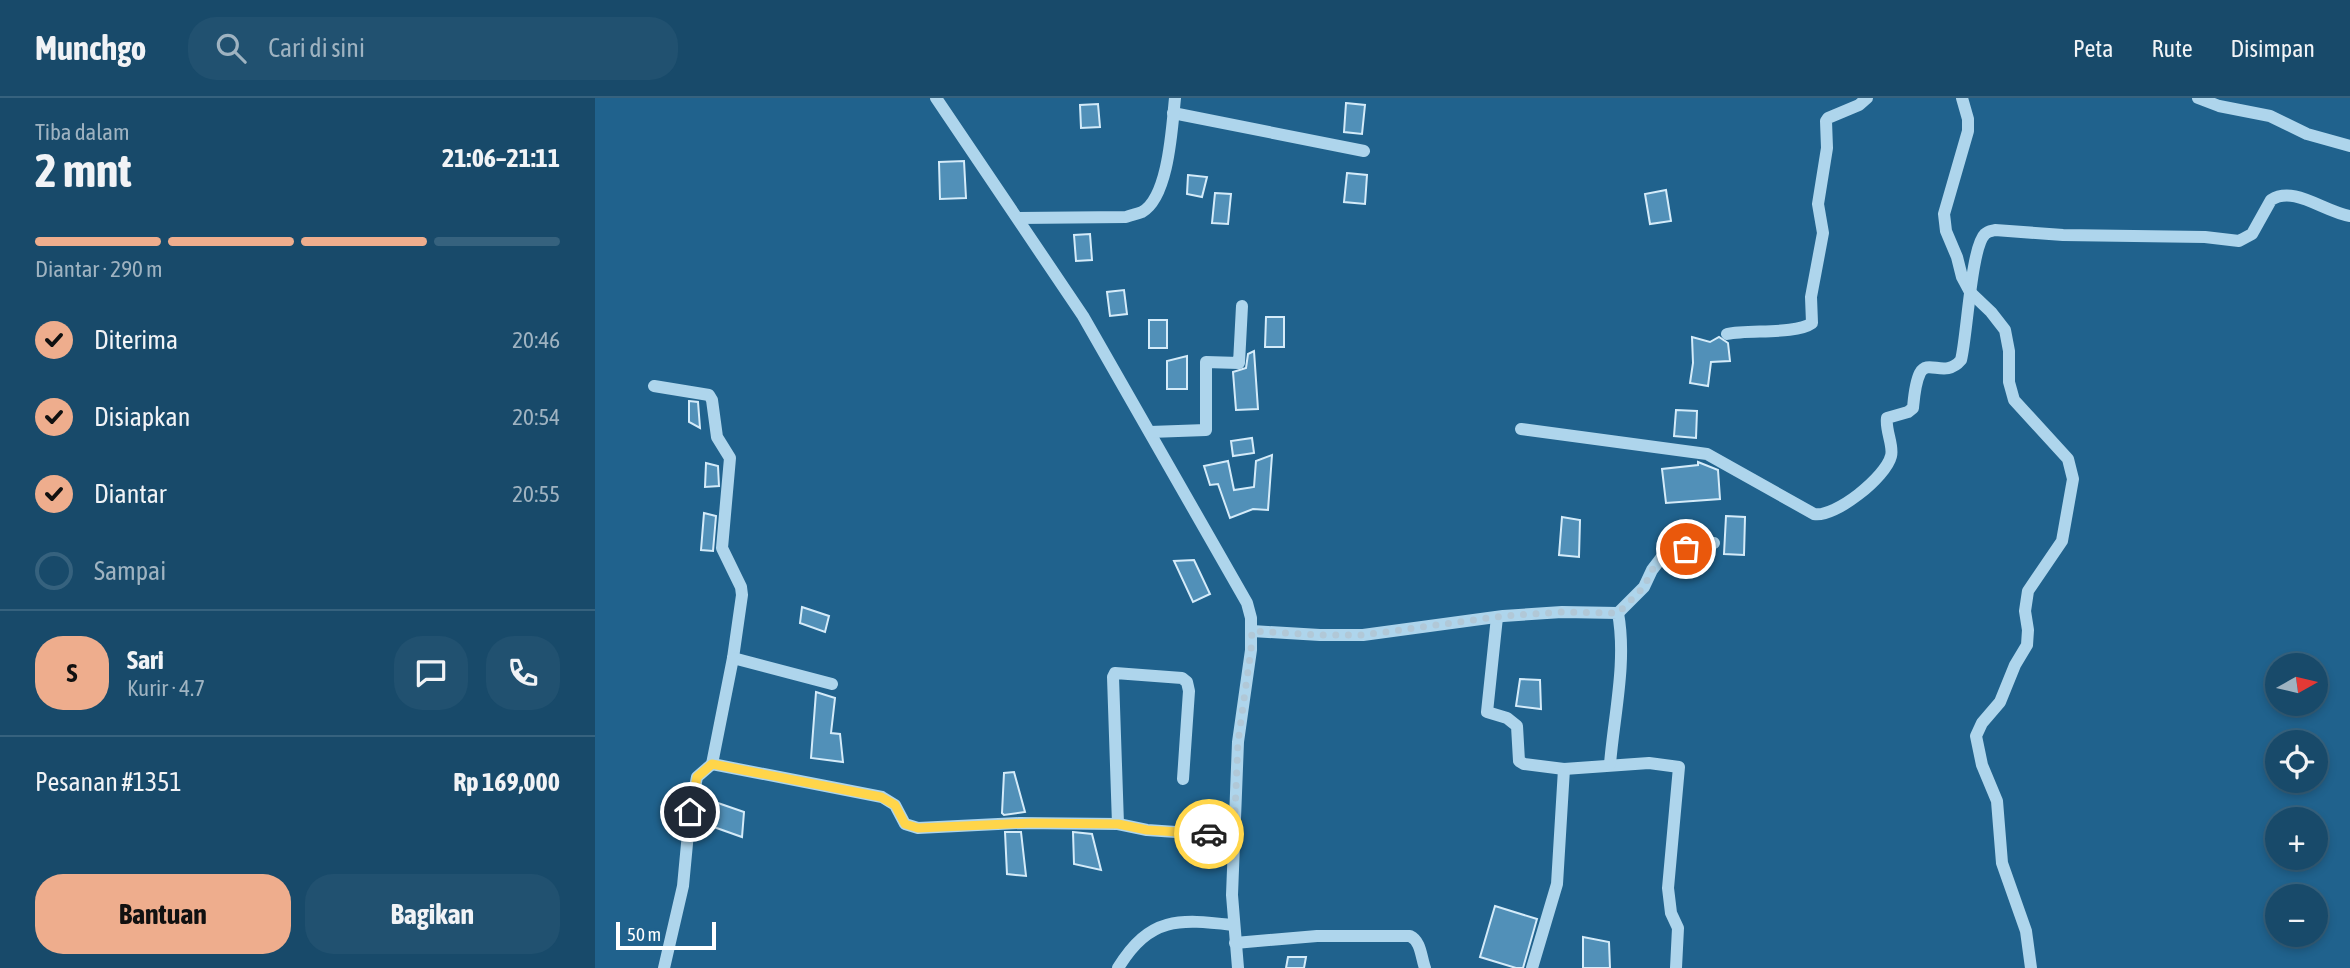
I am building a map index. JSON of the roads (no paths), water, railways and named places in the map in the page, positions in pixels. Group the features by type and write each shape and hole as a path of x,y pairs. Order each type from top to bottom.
{"street":[{"path":"936,98 1083,316 1242,593 1251,618 1251,650 1238,742 1234,836 1233,925 1238,968"},
{"path":"1018,218 1126,217 1142,212 1153,202 1163,181 1175,98"},
{"path":"1727,334 1748,329 1770,332 1807,327 1812,323 1811,298 1823,233 1818,204 1827,148 1826,121 1859,105 1867,98"},
{"path":"1962,98 1968,119 1968,131 1943,220 1962,277 1970,292 2005,330 2009,351 2009,382 2014,400 2068,459 2073,479 2060,546 2028,592 2025,611 2027,645 2015,665 2000,702 1982,723 1976,736 1982,765 1997,802 2002,863 2027,932 2031,968"},
{"path":"2197,98 2219,106 2270,116 2308,134 2350,146"},
{"path":"1173,113 1364,150"},
{"path":"1521,429 1707,454 1820,515 1833,511 1872,484 1881,474 1891,459 1892,451 1888,440 1887,418 1913,408 1920,372 1925,368 1935,367 1948,370 1961,360 1970,292 1982,236 1987,231 2063,235 2193,236 2239,241 2252,234 2271,200 2287,194 2295,195 2327,211 2350,216"},
{"path":"1150,432 1206,430 1206,362 1239,363 1242,306"},
{"path":"654,386 709,395 712,400 717,435 730,458 722,546 742,591 733,658 712,764 697,777 690,812 683,886 664,968"},
{"path":"1252,631 1363,635 1497,617 1562,612 1618,613 1644,587 1652,570 1667,552 1714,543"},
{"path":"1610,764 1620,672 1621,632 1618,613"},
{"path":"1497,617 1487,712 1507,718 1517,726 1519,761 1565,769 1610,764 1661,764 1679,767 1668,888 1671,913 1678,928 1675,968"},
{"path":"733,658 832,684"},
{"path":"1118,824 1115,673 1182,678 1187,682 1189,691 1183,779"},
{"path":"712,764 881,797 895,805 905,824 918,828 1032,823 1118,824 1147,830 1234,836"},
{"path":"1532,968 1557,884 1565,769"},
{"path":"1118,968 1131,950 1165,924 1186,920 1233,925"},
{"path":"1235,943 1317,936 1410,936 1419,945 1425,968"}]}
